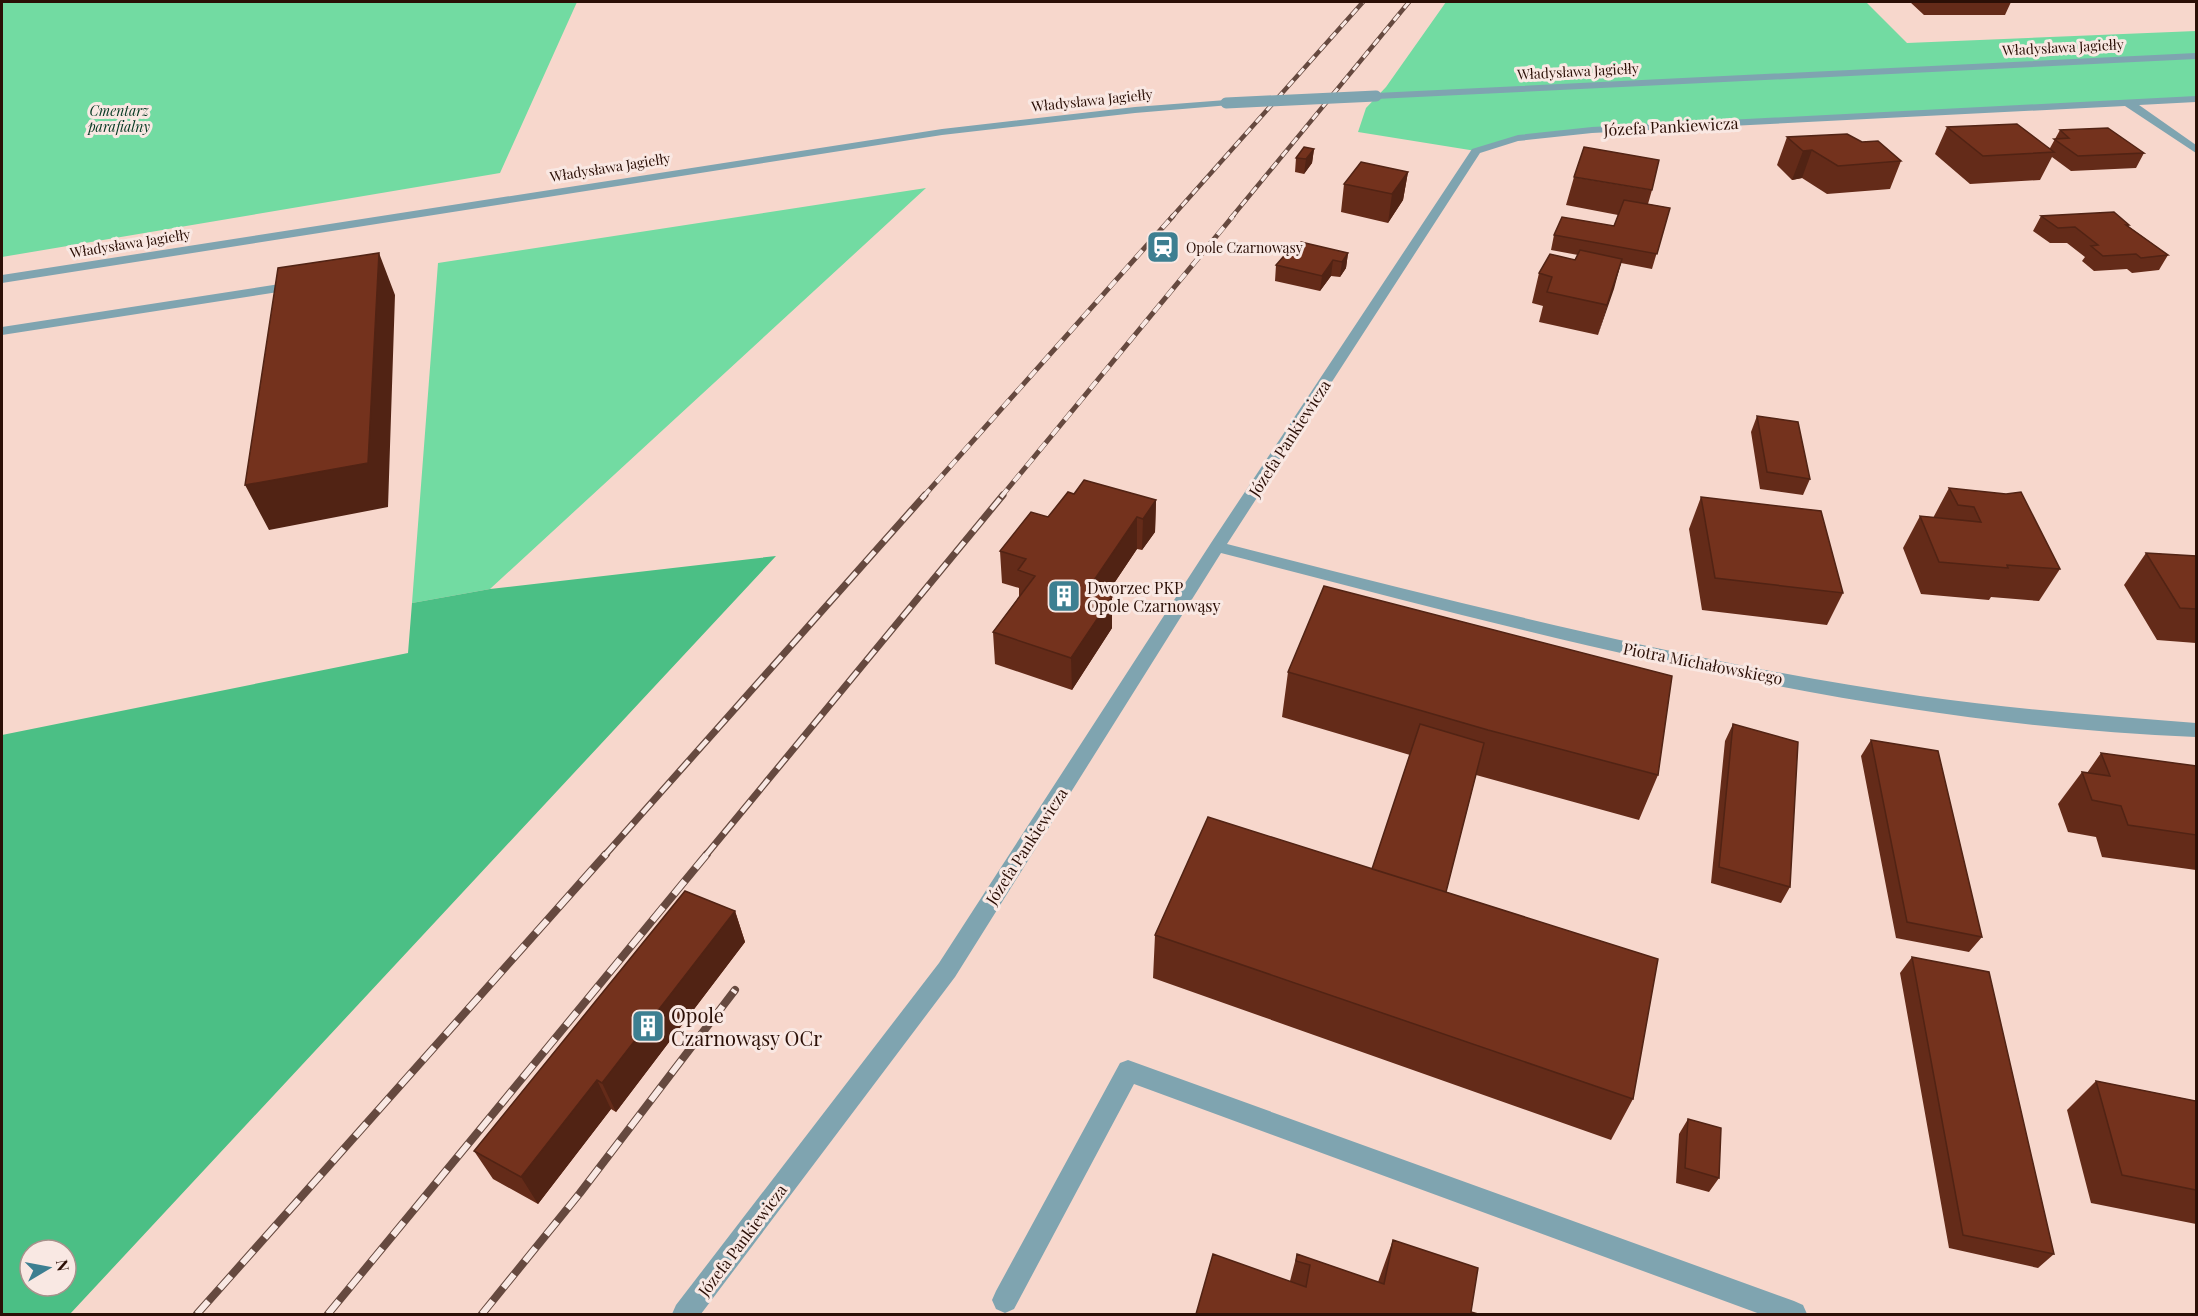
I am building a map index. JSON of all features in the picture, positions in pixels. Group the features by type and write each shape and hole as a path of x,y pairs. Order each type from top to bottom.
{"street":[{"name":"Władysława Jagiełły","path":"2,279 942,132 1113,112 1376,96 2196,56"},
{"name":"Józefa Pankiewicza","path":"685,1314 947,970 1217,547 1476,151 1494,142 1604,129 2196,99"},
{"path":"2127,102 2196,150"},
{"path":"2,331 300,285"},
{"name":"Piotra Michałowskiego","path":"1217,547 1458,608 1619,646 1750,673 1918,702 2098,723 2196,730"},
{"path":"1005,1300 1128,1071 1794,1314"}],"green space":[{"name":"Cmentarz parafialny","path":"2,2 577,2 500,173 2,257"},
{"path":"1446,2 1866,2 1907,43 2196,31 2196,99 1675,125 1522,137 1476,151 1358,132 1366,108 1386,87"},
{"path":"926,188 490,589 412,603 438,263"},
{"path":"776,556 70,1314 2,1314 2,735 408,653 412,603 490,589"}],"building":[{"path":"2017,124 2054,152 1983,156 1947,127"},
{"path":"2108,128 2144,153 2078,156 2054,139 2069,138 2060,130"},
{"path":"1847,134 1862,142 1878,141 1901,161 1838,166 1812,150 1803,151 1787,137"},
{"path":"1304,147 1314,149 1306,159 1296,158"},
{"path":"1584,147 1659,160 1652,190 1574,177"},
{"path":"1361,162 1408,172 1392,194 1344,184"},
{"path":"1624,200 1670,208 1657,254 1554,235 1562,217 1614,226"},
{"path":"2114,212 2129,225 2126,225 2168,255 2141,258 2136,254 2103,256 2091,246 2098,245 2075,227 2058,228 2041,216"},
{"path":"1301,242 1348,253 1342,262 1333,260 1322,276 1276,265 1290,249 1295,250"},
{"path":"1580,250 1622,259 1607,305 1547,292 1552,277 1539,273 1550,254 1575,260"},
{"path":"379,253 368,463 245,485 278,268"},
{"path":"1757,416 1798,422 1810,479 1767,472"},
{"name":"Dworzec PKP Opole Czarnowąsy","path":"1084,480 1156,500 1143,519 1137,517 1088,589 1112,597 1071,658 993,632 1035,576 1018,570 1026,559 1000,551 1031,512 1048,517 1068,492 1074,494"},
{"path":"1949,488 2006,494 2021,492 2060,569 2007,565 2008,568 1939,562 1920,516 1981,522 1974,507 1958,505"},
{"path":"1701,497 1821,511 1843,593 1715,578"},
{"path":"2146,553 2196,556 2196,609 2180,608"},
{"path":"1324,586 1672,676 1658,775 1488,730 1288,672"},
{"path":"1420,724 1484,743 1446,892 1372,869"},
{"path":"1733,724 1798,742 1790,887 1719,867"},
{"path":"1871,740 1938,751 1982,937 1907,922"},
{"path":"2101,753 2196,766 2196,835 2128,825 2121,806 2092,800 2082,772 2110,776"},
{"path":"1208,817 1658,959 1633,1099 1155,935"},
{"path":"685,891 735,911 602,1083 597,1080 521,1177 474,1151"},
{"path":"1912,957 1989,972 2054,1254 1963,1235"},
{"path":"2096,1081 2196,1101 2196,1190 2122,1175"},
{"path":"1688,1119 1721,1128 1719,1178 1685,1168"},
{"path":"1393,1240 1478,1268 1471,1312 1478,1314 1196,1314 1213,1254 1306,1287 1310,1265 1296,1261 1297,1254 1384,1284"}],"railway":[{"path":"1171,218 1363,2"},
{"path":"1231,218 1409,2"},
{"path":"923,497 1173,216"},
{"path":"1001,497 1233,216"},
{"path":"605,855 925,495"},
{"path":"706,855 1003,495"},
{"path":"197,1314 606,854"},
{"path":"328,1314 707,854"},
{"path":"482,1314 580,1193 735,990"}],"place":[{"name":"Opole Czarnowąsy","path":"1163,247"},
{"name":"Dworzec PKP Opole Czarnowąsy","path":"1064,596"},
{"name":"Opole Czarnowąsy OCr","path":"648,1026"}]}
